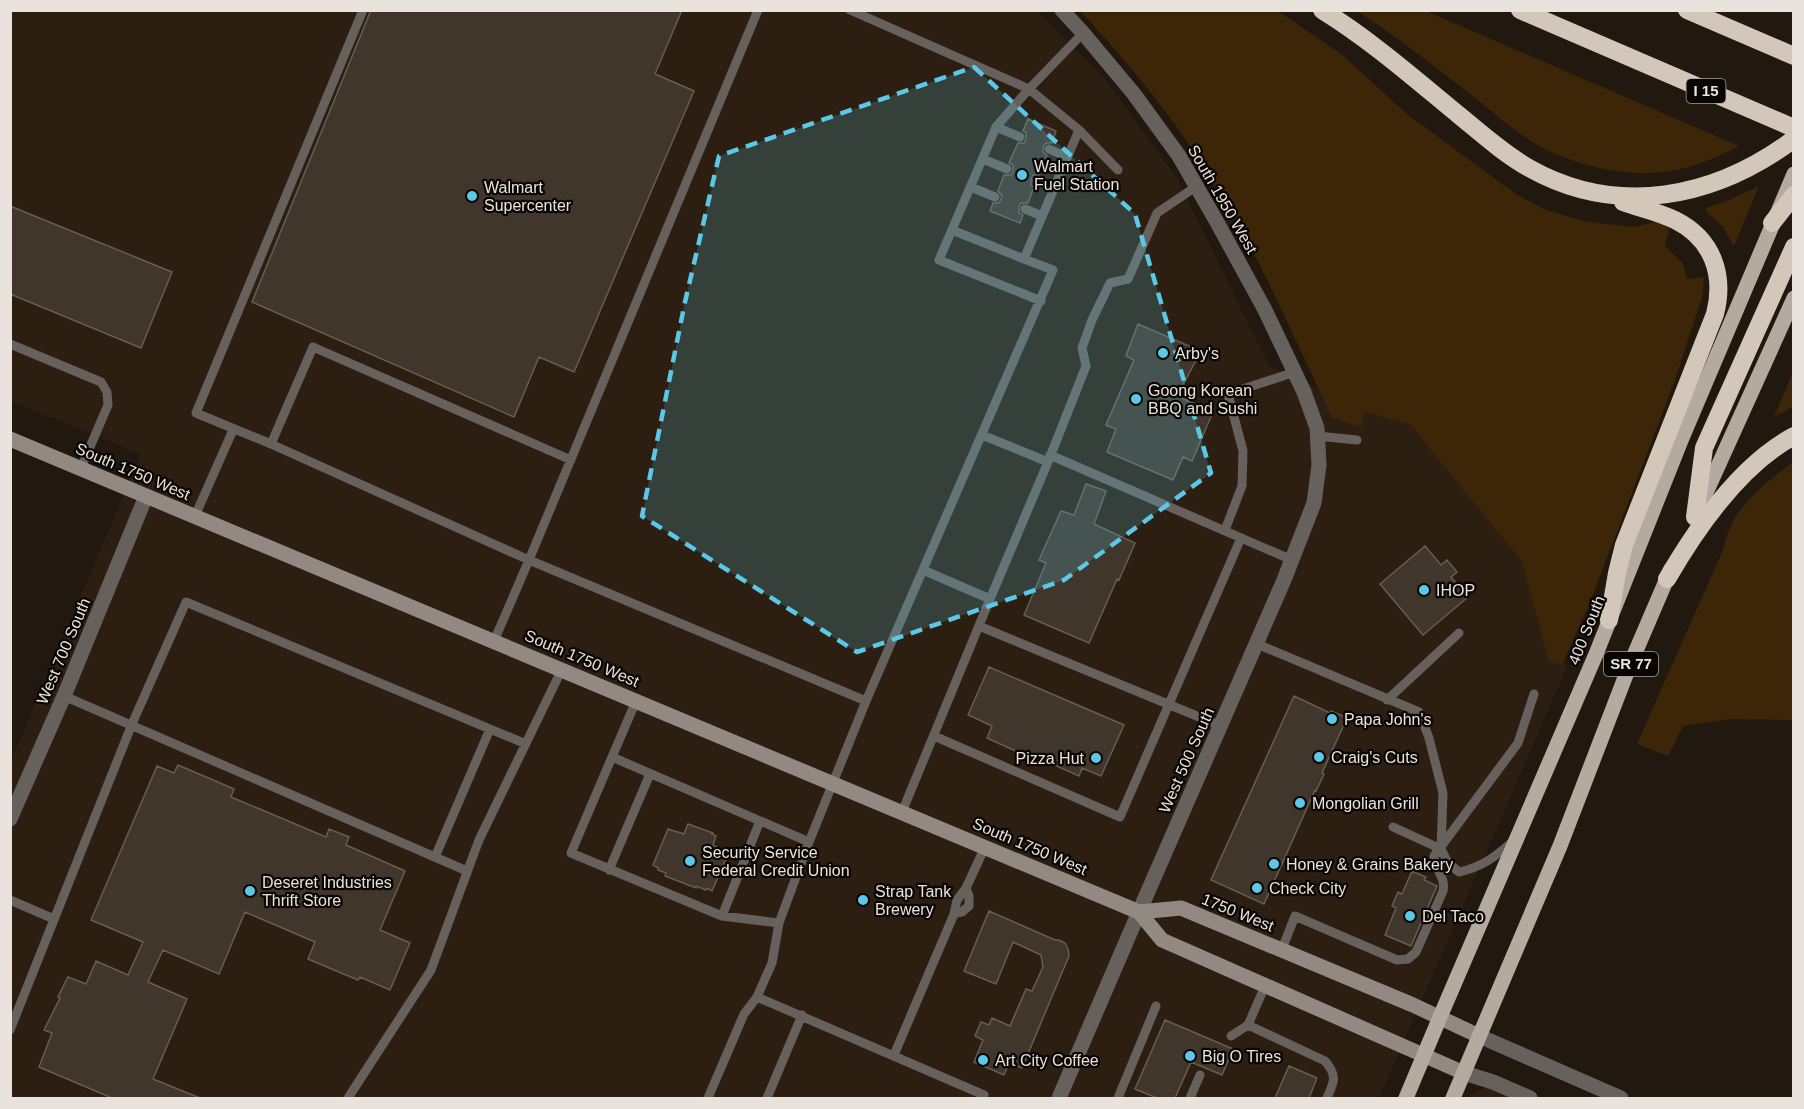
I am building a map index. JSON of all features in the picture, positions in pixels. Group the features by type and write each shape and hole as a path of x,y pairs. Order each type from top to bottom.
{"highway":[{"path":"1322,10 1372,44 1514,158 1544,176 1576,188 1626,197 1661,196 1702,187 1751,166 1794,139"},
{"name":"I 15","path":"1520,10 1794,128"},
{"path":"1687,10 1794,56"},
{"path":"1772,223 1792,184"},
{"path":"1593,192 1664,216 1696,234 1711,254 1716,266 1719,288 1715,314 1624,545 1609,620"},
{"path":"1695,517 1704,448 1794,247"},
{"path":"1667,579 1697,531 1731,489 1768,453 1794,436"}],"main road":[{"name":"400 South","path":"1406,1098 1609,620 1772,223"},
{"name":"SR 77","path":"1453,1098 1560,846 1629,667 1794,298"},
{"name":"South 1750 West","path":"10,439 1139,912"},
{"name":"1750 West","path":"1139,912 1181,908 1282,949 1479,1036"},
{"path":"1139,912 1162,940 1464,1073"}],"street":[{"name":"South 1950 West","path":"1062,10 1134,94 1179,156 1260,301 1304,392 1317,432"},
{"name":"West 500 South","path":"1059,1098 1292,560 1314,503 1319,465 1317,432"},
{"name":"West 700 South","path":"10,819 64,696 146,496"},
{"name":"1750 West","path":"1479,1036 1622,1098"},
{"path":"1464,1073 1493,1082 1530,1098"}],"lane":[{"path":"363,10 196,413 271,444 530,560 866,701"},
{"path":"494,641 530,560 758,10"},
{"path":"850,10 1029,89 1079,130 1119,170"},
{"path":"1041,301 939,260 996,127 1083,33"},
{"path":"996,127 1020,137"},
{"path":"1024,259 1079,130"},
{"path":"1049,149 1067,157"},
{"path":"983,159 1007,169"},
{"path":"1036,181 1054,188"},
{"path":"902,812 1086,366 1082,348 1092,320 1110,283 1128,279 1156,213 1197,186"},
{"path":"971,187 996,197"},
{"path":"1025,209 1042,216"},
{"path":"708,1098 744,1014 758,998 772,963 779,923 866,701 1053,270 952,230"},
{"path":"10,344 101,382 107,392 108,405 81,468"},
{"path":"271,444 312,347 571,460"},
{"path":"1225,530 1242,486 1243,451 1228,394 1295,372"},
{"path":"195,516 233,430"},
{"path":"1317,432 1357,440"},
{"path":"982,435 1049,459 1225,530 1292,560"},
{"path":"934,736 1120,817 1241,538"},
{"path":"923,570 990,599"},
{"path":"10,1030 132,724 186,603 526,744"},
{"path":"979,626 1221,726"},
{"path":"1387,700 1459,633"},
{"path":"1257,644 1419,712 1429,738 1443,793 1441,849 1448,863 1459,872 1481,866 1517,837"},
{"path":"348,1098 430,970 478,840 562,669"},
{"path":"1282,949 1295,916 1397,960 1408,959 1416,952 1443,891 1444,882 1434,863 1434,856 1518,743 1534,694"},
{"path":"64,696 467,871"},
{"path":"636,701 571,853 722,916 779,923"},
{"path":"435,857 490,729"},
{"path":"612,757 809,842"},
{"path":"609,870 650,774"},
{"path":"722,916 760,821"},
{"path":"1393,827 1441,849"},
{"path":"894,1055 954,914 957,900 966,888 985,847"},
{"path":"10,900 54,919"},
{"path":"1231,1036 1248,1025 1265,986"},
{"path":"758,998 894,1055 984,1095 983,1098"},
{"path":"1118,1098 1156,1006"},
{"path":"767,1098 802,1016"},
{"path":"1248,1025 1325,1061 1333,1070 1334,1083 1327,1098"},
{"path":"1190,1098 1200,1075"}],"highlighted area":[{"path":"974,67 1135,214 1211,473 1064,580 857,652 642,516 685,302 719,156"}],"shaded area":[{"path":"14,11 1037,11 1105,79 1178,180 1269,366 1365,411 1411,424 1522,562 1567,667 1379,1098 11,1098 11,761 141,454 11,401 10,18"},
{"path":"1080,11 1278,11 1341,54 1408,115 1516,194 1546,210 1588,222 1633,227 1656,222 1670,225 1665,246 1683,263 1687,279 1704,277 1703,294 1674,383 1589,605 1562,665 1549,661 1522,562 1411,425 1365,411 1359,427 1332,417 1253,252 1209,174 1157,101"},
{"path":"1357,11 1426,11 1739,146 1696,165 1661,172 1622,172 1568,159 1524,137 1414,51"},
{"path":"1759,186 1734,246 1723,227 1706,211 1706,208"},
{"path":"1793,372 1793,407 1774,417"},
{"path":"1793,462 1793,720 1730,719 1683,726 1668,756 1637,744 1723,550 1733,522 1754,494"},
{"path":"1485,1088 1492,1088 1516,1098 1467,1098"}],"building":[{"name":"Walmart Supercenter","path":"371,10 682,10 655,74 694,91 574,372 539,357 514,417 252,302"},
{"name":"Walmart Fuel Station","path":"1028,119 1056,131 1052,143 1046,143 1043,147 1043,152 1047,155 1039,175 1033,175 1031,179 1031,185 1034,187 1028,203 1021,203 1019,207 1019,213 1023,215 1020,223 990,211 993,203 999,203 1001,199 1002,196 998,191 1004,175 1011,175 1013,171 1013,165 1009,163 1018,143 1024,143 1026,139 1026,133 1023,131"},
{"path":"10,206 172,272 141,348 10,294"},
{"path":"1138,324 1201,351 1177,396 1213,412 1192,461 1183,457 1173,480 1107,452 1116,429 1106,425 1134,360 1126,356"},
{"path":"1086,484 1106,491 1094,524 1135,543 1089,643 1024,615 1046,563 1039,560 1061,511 1074,515"},
{"name":"IHOP","path":"1425,546 1441,565 1447,560 1457,572 1451,577 1468,597 1423,635 1380,584"},
{"path":"989,667 1124,725 1101,776 1082,768 1079,776 987,738 992,726 968,715"},
{"path":"1294,696 1330,713 1331,711 1347,718 1322,773 1324,774 1264,904 1211,880"},
{"name":"Deseret Industries Thrift Store","path":"178,765 234,789 231,797 326,837 329,829 349,837 346,845 405,871 380,930 410,943 390,990 360,977 358,980 308,959 315,942 245,912 219,974 163,950 148,982 187,999 153,1079 200,1098 112,1098 39,1067 52,1033 44,1030 68,977 86,984 96,961 128,975 143,942 91,920 157,766 174,773"},
{"name":"Security Service Federal Credit Union","path":"688,824 713,833 716,836 713,845 728,854 712,891 707,888 706,890 696,886 696,888 665,876 666,873 653,865 668,829 684,834"},
{"name":"Del Taco","path":"1412,871 1426,877 1424,880 1437,886 1411,946 1385,935 1396,908 1392,906 1398,892 1402,894"},
{"path":"989,911 1065,943 1069,956 1022,1068 1009,1063 1004,1075 974,1062 983,1040 975,1036 981,1022 989,1025 992,1018 1010,1026 1026,989 1032,991 1043,967 1041,955 1013,942 996,984 964,971"},
{"name":"Big O Tires","path":"1165,1020 1233,1049 1222,1075 1191,1062 1175,1098 1157,1098 1135,1089"},
{"path":"1289,1066 1317,1078 1309,1098 1275,1098"}],"place":[{"name":"Walmart Fuel Station","path":"1022,175"},
{"name":"Walmart Supercenter","path":"472,196"},
{"name":"Arby's","path":"1163,353"},
{"name":"Goong Korean BBQ and Sushi","path":"1136,399"},
{"name":"IHOP","path":"1424,590"},
{"name":"Papa John's","path":"1332,719"},
{"name":"Craig's Cuts","path":"1319,757"},
{"name":"Pizza Hut","path":"1096,758"},
{"name":"Mongolian Grill","path":"1300,803"},
{"name":"Security Service Federal Credit Union","path":"690,861"},
{"name":"Honey & Grains Bakery","path":"1274,864"},
{"name":"Check City","path":"1257,888"},
{"name":"Deseret Industries Thrift Store","path":"250,891"},
{"name":"Strap Tank Brewery","path":"863,900"},
{"name":"Del Taco","path":"1410,916"},
{"name":"Big O Tires","path":"1190,1056"},
{"name":"Art City Coffee","path":"983,1060"}]}
